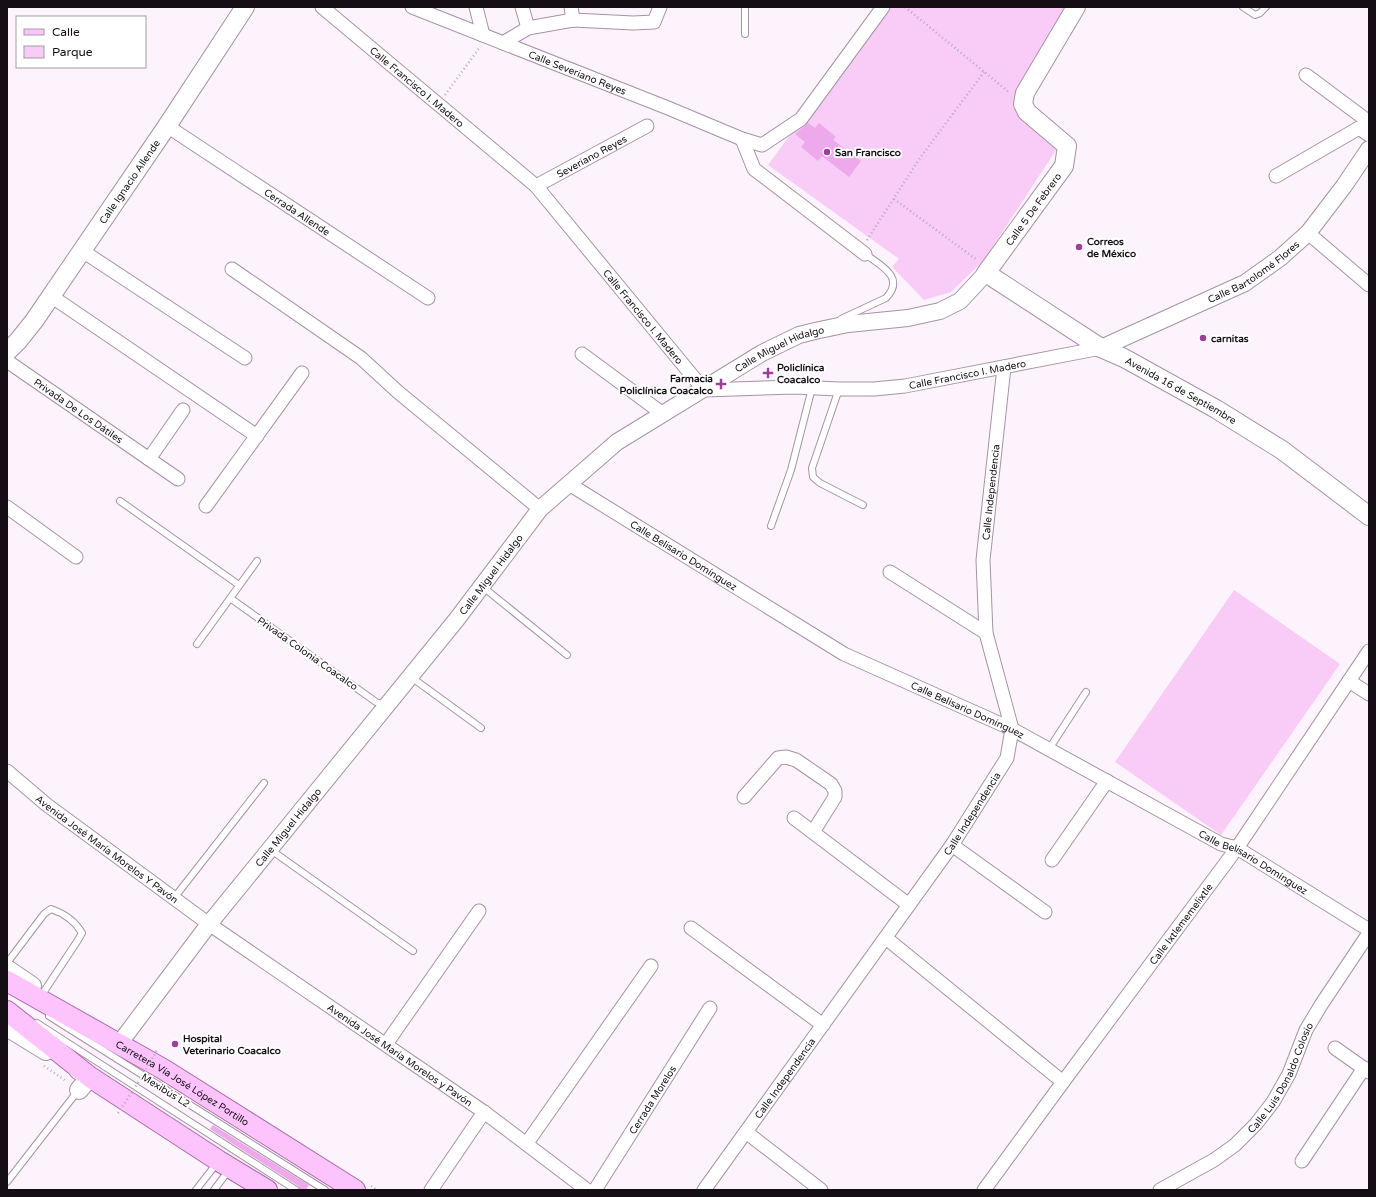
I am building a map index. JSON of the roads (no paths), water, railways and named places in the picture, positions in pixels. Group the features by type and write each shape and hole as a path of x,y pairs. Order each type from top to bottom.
{"main road":[{"name":"Calle Ignacio Allende","path":"7,352 26,331 51,296 167,126 245,7"},
{"name":"Calle 5 De Febrero","path":"988,271 1064,166 1067,146 1027,112 1023,104 1025,93 1076,7"},
{"name":"Avenida 16 de Septiembre","path":"988,271 1101,348 1124,358 1216,409 1282,450 1369,516"},
{"path":"7,969 119,1044"},
{"name":"Carretera Vía José López Portillo","path":"15,985 162,1069 355,1190"},
{"path":"7,1011 84,1083"},
{"path":"7,1027 84,1083 224,1164 262,1189"}],"street":[{"name":"Calle Francisco I. Madero","path":"322,7 536,186 704,390 794,387 874,389 905,386 1101,348"},
{"name":"Calle Severiano Reyes","path":"412,7 742,139 762,145 801,119 876,10"},
{"path":"476,7 485,36"},
{"path":"522,7 528,28"},
{"path":"571,7 572,20"},
{"path":"503,43 528,28 572,20 633,23 654,22 660,7"},
{"path":"1306,75 1369,122"},
{"name":"Cerrada Allende","path":"167,126 428,298"},
{"name":"Severiano Reyes","path":"536,186 647,126"},
{"path":"1276,176 1359,128 1369,135"},
{"path":"742,139 754,168 862,252"},
{"name":"Calle Bartolomé Flores","path":"1101,348 1245,283 1280,258 1308,232 1344,186 1369,149"},
{"path":"1308,232 1369,285"},
{"path":"82,250 245,358"},
{"path":"232,269 361,358 398,392 540,509"},
{"name":"Calle Miguel Hidalgo","path":"119,1044 209,924 411,676 540,509 617,442 762,353 799,335 848,324 908,318 940,311 960,301 988,271"},
{"path":"51,296 257,436"},
{"path":"582,354 663,414"},
{"name":"Privada De Los Dátiles","path":"7,362 178,479"},
{"name":"Calle Independencia","path":"704,1190 952,845 1007,758 1012,729 986,633 983,560 1004,367"},
{"path":"206,506 302,373"},
{"path":"149,459 183,410"},
{"name":"Calle Belisario Domínguez","path":"569,484 844,654 1012,729 1221,844 1237,848 1369,930"},
{"path":"7,507 76,557"},
{"path":"890,572 986,633"},
{"name":"Calle Ixtlememelixtle","path":"984,1190 1237,848 1369,651"},
{"path":"1349,681 1369,694"},
{"path":"744,797 778,758 786,757 796,760 831,784 836,791 835,797 813,832"},
{"name":"Avenida José María Morelos Y Pavón","path":"7,771 47,805 209,924"},
{"path":"1052,860 1107,781"},
{"path":"794,818 909,905"},
{"path":"952,845 1045,912"},
{"path":"386,1044 479,912"},
{"name":"Avenida José María Morelos y Pavón","path":"209,924 484,1112 587,1190"},
{"path":"690,928 823,1026"},
{"name":"Calle Luis Donaldo Colosio","path":"1160,1190 1214,1160 1235,1145 1256,1124 1273,1102 1289,1074 1306,1030 1369,933"},
{"path":"886,938 1063,1082"},
{"path":"527,1144 651,966"},
{"name":"Cerrada Morelos","path":"595,1190 710,1008"},
{"path":"1302,1161 1366,1070 1334,1048"},
{"path":"431,1190 484,1112"},
{"path":"746,1132 821,1190"}],"lane":[{"path":"1243,7 1254,16 1266,7"},
{"path":"745,34 747,9"},
{"path":"816,331 886,298 890,294 894,286 890,273 862,252"},
{"path":"771,526 791,470 812,388"},
{"path":"839,389 812,468 813,477 820,483 863,505"},
{"path":"120,501 239,585"},
{"path":"197,644 257,561"},
{"path":"482,586 567,655"},
{"name":"Privada Colonia Coacalco","path":"230,598 376,702 387,705"},
{"path":"411,676 481,728"},
{"path":"1049,749 1086,692"},
{"path":"174,898 264,783"},
{"path":"270,850 413,951"},
{"path":"7,963 44,914 51,909 60,912 78,926 82,933 43,993"},
{"name":"Mexibús L2","path":"45,1013 325,1190"},
{"name":"Mexibús L2","path":"31,1019 296,1190"},
{"path":"7,1182 84,1083"},
{"path":"196,1190 224,1164"},
{"path":"214,1190 224,1164"}],"place":[{"name":"San Francisco","path":"827,152"},
{"name":"Correos de México","path":"1079,247"},
{"name":"carnitas","path":"1203,338"},
{"name":"Policlínica Coacalco","path":"768,373"},
{"name":"Farmacia Policlínica Coacalco","path":"721,384"},
{"name":"Hospital Veterinario Coacalco","path":"175,1044"}]}
